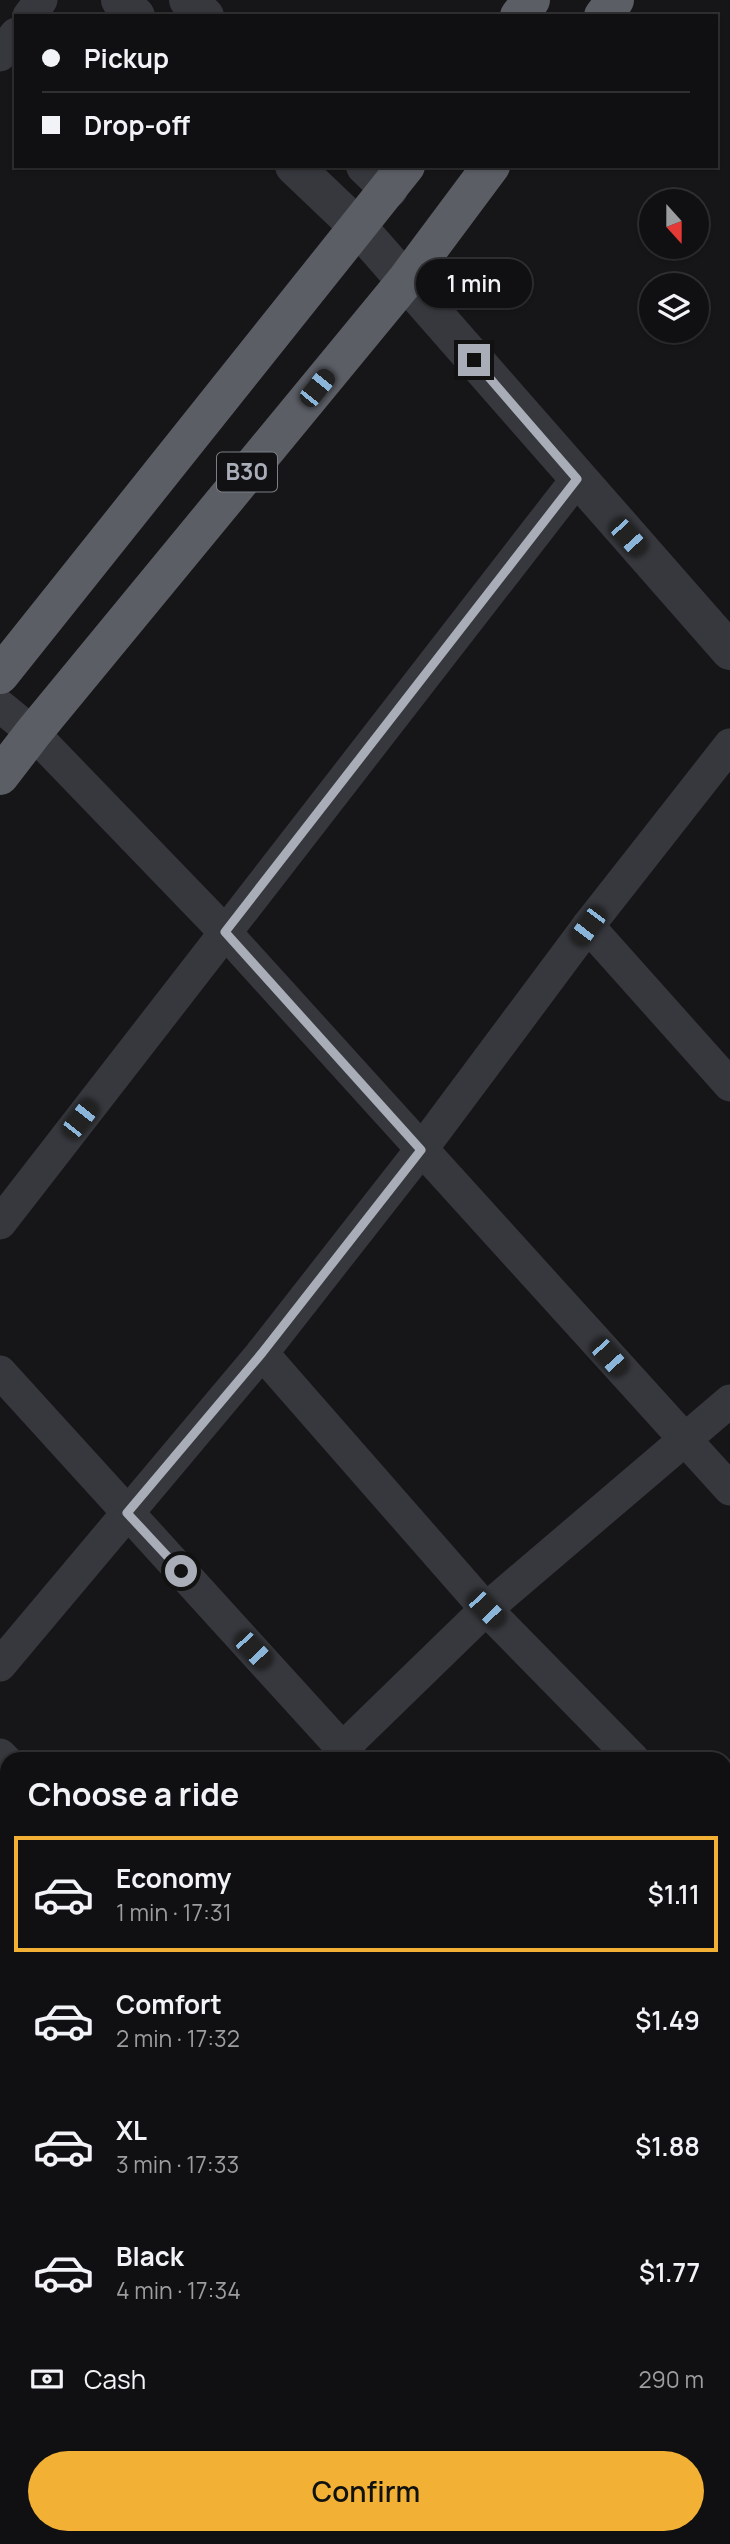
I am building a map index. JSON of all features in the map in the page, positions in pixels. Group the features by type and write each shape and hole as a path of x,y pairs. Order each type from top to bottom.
{"highway":[{"name":"B30","path":"0,776 406,280 490,168"},
{"name":"B30","path":"0,675 359,228 387,174"}],"street":[{"path":"120,0 134,14"},
{"path":"188,0 203,14"},
{"path":"0,55 14,37"},
{"path":"296,168 359,228 406,280 577,479 730,651"},
{"path":"0,1223 577,479"},
{"path":"0,706 33,733 225,932 730,1489"},
{"path":"0,1665 262,1353 421,1150 588,926 730,745"},
{"path":"588,926 730,1085"},
{"path":"262,1353 486,1609 626,1752"},
{"path":"0,1371 347,1752"},
{"path":"349,1752 486,1609 730,1401"}],"route":[{"path":"181,1571 127,1513 262,1353 421,1150 225,932 577,479 474,360"}]}
